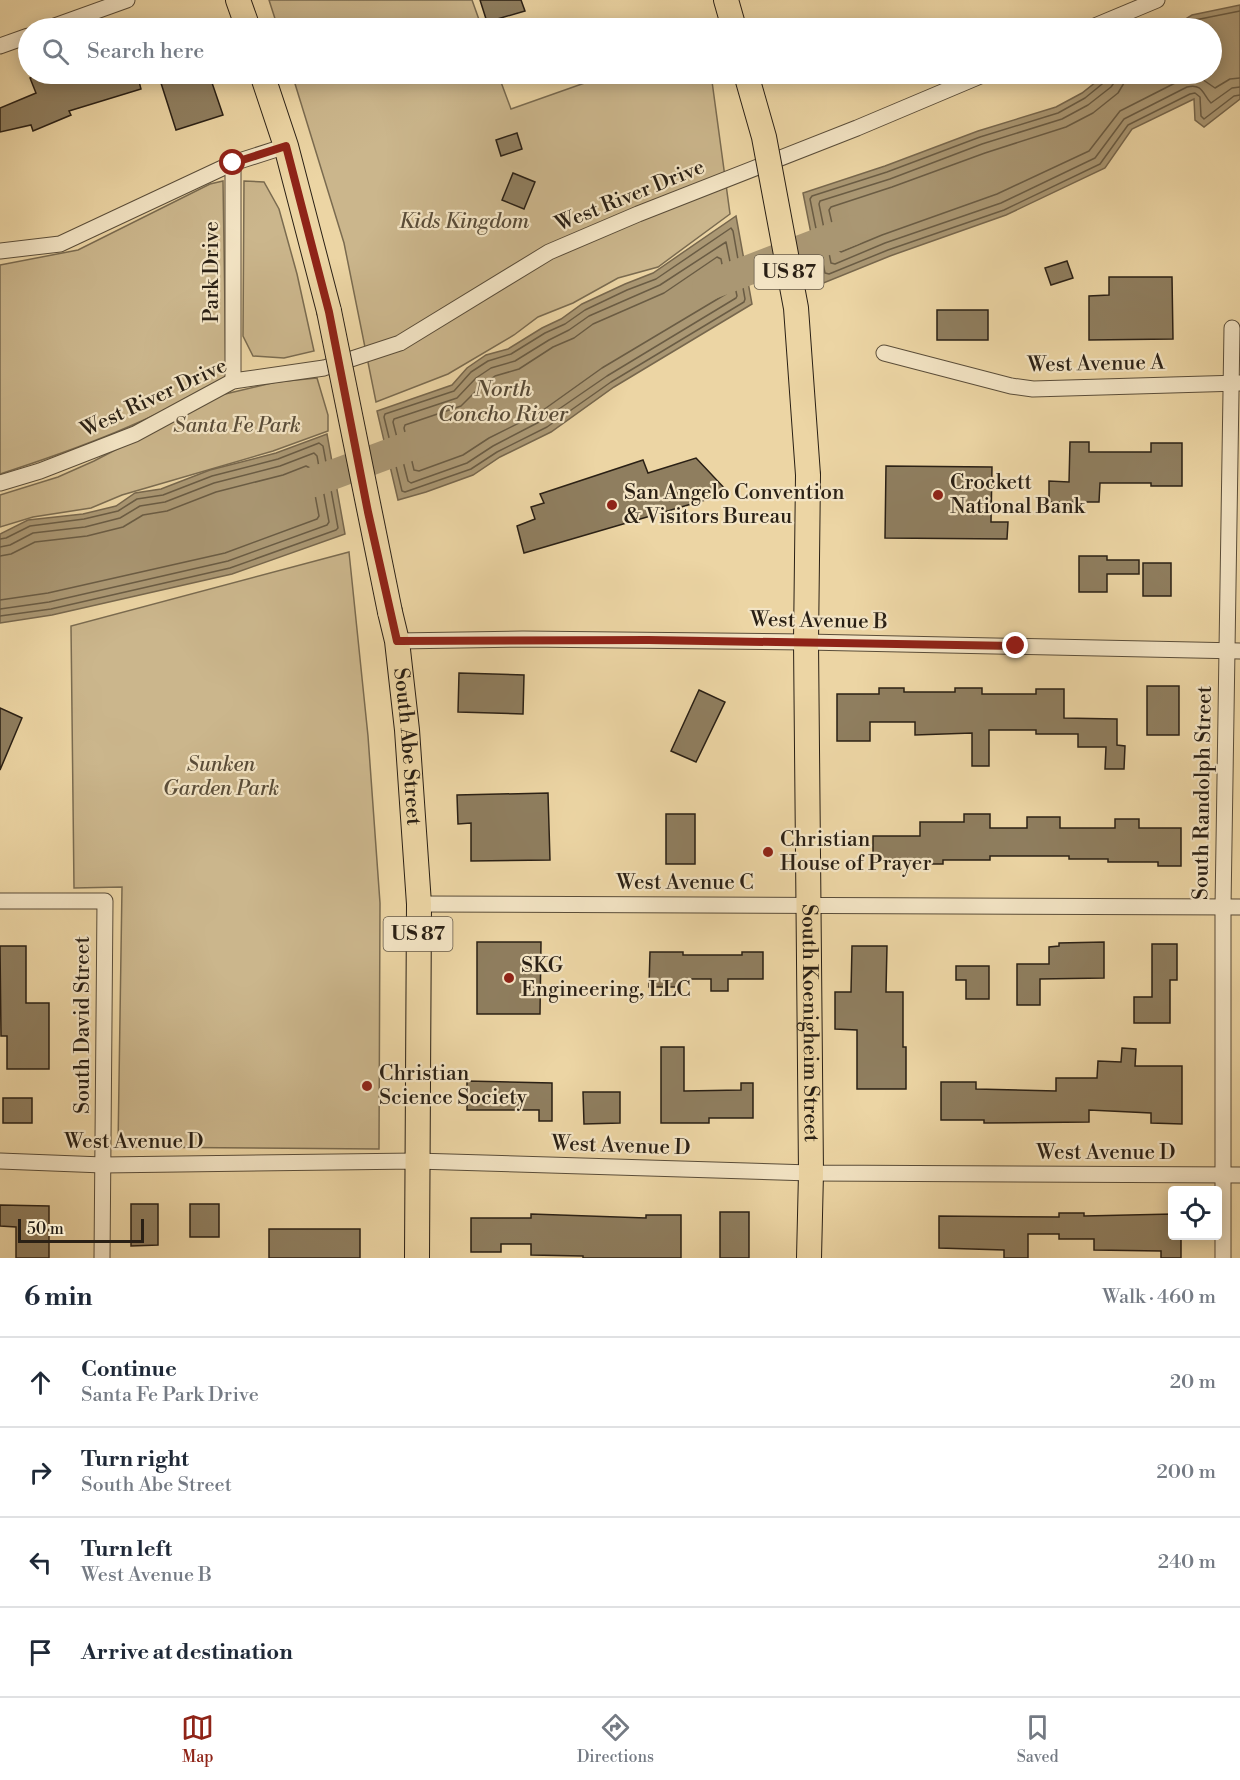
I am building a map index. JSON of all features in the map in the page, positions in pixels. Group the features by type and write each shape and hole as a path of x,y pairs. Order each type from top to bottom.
{"main road":[{"path":"238,0 244,18"},
{"path":"726,0 731,18"},
{"name":"South Abe Street","path":"265,84 286,146 329,312 397,641 407,730 419,904 417,1258"},
{"name":"South Koenigheim Street","path":"749,84 764,137 796,308 808,475 806,642 811,1173 809,1258"}],"street":[{"path":"77,18 127,0"},
{"path":"1114,18 1157,0"},
{"path":"0,46 18,40"},
{"name":"West River Drive","path":"0,483 40,471 135,434 233,381 324,368 400,344 549,252 961,84"},
{"path":"0,251 60,244 233,163 286,146"},
{"name":"Park Drive","path":"233,163 233,381"},
{"name":"South Randolph Street","path":"1223,1258 1223,907 1233,652 1235,382 1232,328"},
{"name":"West Avenue A","path":"884,353 1011,386 1033,389 1235,382"},
{"name":"West Avenue B","path":"397,641 546,639 806,642 1233,652"},
{"name":"South David Street","path":"0,901 105,901 102,1258"},
{"name":"West Avenue C","path":"419,904 1240,907"},
{"name":"West Avenue D","path":"0,1161 103,1165 416,1161 811,1173 1240,1175"}],"green space":[{"path":"269,0 472,0 478,18 275,18"},
{"name":"Kids Kingdom","path":"295,84 502,84 511,109 582,84 712,84 730,214 658,267 618,278 573,303 538,317 514,335 448,374 376,402 344,243"},
{"path":"223,181 226,377 144,420 0,474 0,265 78,250 210,184"},
{"name":"Santa Fe Park","path":"244,181 264,182 279,209 297,274 314,351 284,358 253,356 243,336"},
{"name":"Santa Fe Park","path":"317,378 328,415 328,431 273,451 122,495 91,508 33,517 0,527 0,495 58,477 94,461 221,395 276,382"},
{"name":"Sunken Garden Park","path":"349,552 368,736 380,903 379,1149 118,1147 122,887 74,888 71,626"}],"water":[{"path":"1240,5 1240,99 1204,127 1195,120 1194,99 1132,129 1105,168 1006,215 890,256 821,284 803,193 885,166 978,131 1056,107 1093,84 1222,84 1222,18 1187,18"},
{"name":"North Concho River","path":"736,216 752,304 614,387 551,432 500,457 473,475 398,500 377,411 452,385 467,368 486,355 508,349 561,319 582,304 653,273"},
{"path":"327,434 345,534 232,574 52,615 0,623 0,534 28,520 83,514 116,506 135,493 161,489 210,470 276,453"}],"building":[{"path":"480,0 521,0 525,11 501,18 486,18"},
{"path":"32,84 140,84 141,89 69,111 71,115 33,131 31,125 0,132 0,108 36,93"},
{"path":"161,84 212,84 223,115 176,130"},
{"path":"517,133 522,149 501,156 496,140"},
{"path":"513,173 535,182 524,209 502,200"},
{"path":"1067,261 1073,278 1051,285 1045,268"},
{"path":"1109,277 1172,277 1173,339 1089,340 1089,296 1109,295"},
{"path":"937,310 988,310 988,340 937,340"},
{"path":"1070,442 1089,442 1089,452 1151,452 1151,443 1182,443 1182,486 1151,486 1151,483 1100,483 1099,502 1049,502 1049,481 1069,482"},
{"name":"San Angelo Convention & Visitors Bureau","path":"696,458 729,493 524,553 517,526 535,519 531,507 544,503 540,494 643,460 648,473"},
{"name":"Crockett National Bank","path":"886,466 992,467 991,522 1008,522 1007,539 885,538"},
{"path":"1079,556 1107,556 1107,560 1139,560 1139,574 1107,574 1107,592 1079,592"},
{"path":"1143,563 1171,563 1171,596 1143,596"},
{"path":"459,673 524,675 523,714 458,712"},
{"path":"1147,686 1179,686 1179,735 1147,735"},
{"path":"879,688 904,688 904,692 955,692 955,688 982,688 982,694 1036,694 1036,689 1064,689 1064,718 1117,719 1117,745 1125,746 1124,769 1105,769 1106,747 1078,747 1078,734 1036,734 1036,730 989,730 989,766 972,766 972,733 915,735 915,722 870,722 870,741 837,741 837,694 879,694"},
{"path":"699,690 725,702 696,762 671,751"},
{"path":"0,708 22,718 0,770"},
{"path":"548,793 550,860 471,861 471,823 458,824 457,795"},
{"path":"666,814 695,814 695,864 666,864"},
{"path":"964,814 990,814 990,828 1027,828 1027,817 1060,817 1060,828 1115,828 1115,819 1139,819 1139,828 1181,828 1181,866 1158,866 1158,862 1069,859 1069,856 990,856 990,860 943,860 943,864 920,864 920,861 873,861 873,836 920,836 920,822 964,822"},
{"name":"SKG Engineering, LLC","path":"477,942 541,942 540,1014 477,1014"},
{"path":"1104,942 1104,978 1040,979 1040,1005 1017,1005 1017,964 1049,964 1049,947 1059,946 1059,943"},
{"path":"1152,944 1177,944 1177,980 1170,980 1170,1023 1134,1023 1134,997 1152,997"},
{"path":"0,946 26,946 26,1003 49,1003 49,1069 7,1069 7,1036 1,1036"},
{"path":"852,946 887,946 886,992 903,992 906,1089 857,1089 857,1030 835,1029 835,992 851,992"},
{"path":"650,952 683,952 683,955 742,955 742,952 763,952 763,979 728,979 728,991 711,991 711,979 682,979 682,987 649,987"},
{"path":"956,966 989,966 989,999 966,999 966,980 956,980"},
{"path":"661,1047 684,1047 684,1091 741,1090 741,1083 753,1083 753,1118 709,1118 709,1123 661,1123"},
{"path":"1122,1048 1136,1049 1135,1066 1182,1066 1182,1124 1151,1123 1151,1113 1089,1110 1089,1122 984,1123 984,1120 941,1120 941,1082 976,1082 976,1089 1056,1091 1056,1078 1097,1078 1098,1061 1121,1062"},
{"path":"467,1081 552,1083 552,1121 539,1121 539,1110 467,1110"},
{"path":"583,1092 620,1092 620,1123 584,1124"},
{"path":"3,1098 32,1098 32,1123 3,1123"},
{"path":"131,1204 158,1204 158,1245 131,1246"},
{"path":"190,1204 219,1204 219,1237 190,1237"},
{"path":"0,1205 49,1206 49,1258 16,1258 16,1227 0,1226"},
{"path":"720,1212 749,1212 749,1258 720,1258"},
{"path":"1059,1213 1084,1213 1084,1216 1168,1214 1168,1240 1181,1240 1181,1258 1161,1258 1161,1251 1094,1250 1094,1239 1059,1239 1059,1234 1028,1234 1028,1258 1004,1258 1004,1250 939,1248 939,1216 1059,1217"},
{"path":"531,1214 646,1218 646,1215 681,1215 681,1258 583,1258 583,1256 531,1255 531,1244 501,1244 501,1252 471,1252 471,1218 531,1218"},
{"path":"269,1229 360,1229 360,1258 269,1258"}],"waterway":[{"name":"North Concho River","path":"707,286 853,230"},
{"name":"North Concho River","path":"297,488 426,440"}],"place":[{"name":"Crockett National Bank","path":"938,495"},
{"name":"San Angelo Convention & Visitors Bureau","path":"612,505"},
{"name":"Christian House of Prayer","path":"768,852"},
{"name":"SKG Engineering, LLC","path":"509,978"},
{"name":"Christian Science Society","path":"367,1086"}],"route":[{"path":"233,163 286,146 329,312 368,512 397,641 648,640 1016,646"}]}
